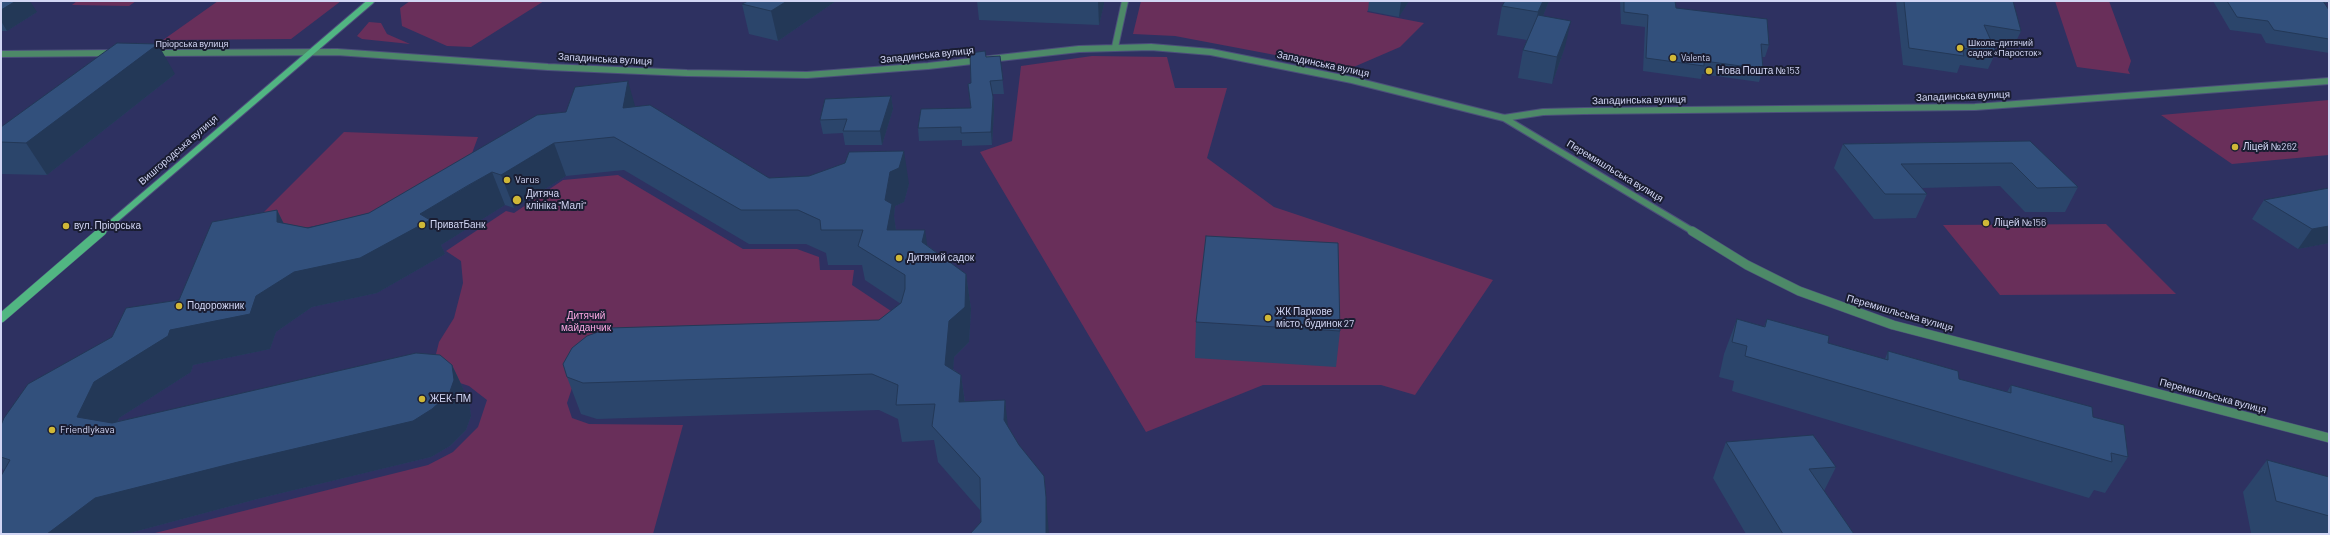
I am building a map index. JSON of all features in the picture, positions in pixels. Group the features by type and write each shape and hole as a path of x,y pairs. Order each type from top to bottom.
{"main road":[{"name":"Вишгородська вулиця","path":"1,318 310,51 371,1"}],"street":[{"path":"1115,47 1125,1"},
{"name":"Западинська вулиця","path":"310,51 617,70 807,75 905,68 1079,48 1151,46 1211,52 1352,80 1504,118 1543,112 1584,111 1975,107 2329,81"},
{"name":"Пріорська вулиця","path":"146,53 310,51"},
{"path":"1,54 125,53"},
{"name":"Перемишльська вулиця","path":"1504,118 1612,181 1747,265 1799,292 1893,325 2329,438"}],"green space":[{"path":"77,1 136,1 129,6 72,5"},
{"path":"218,1 341,1 291,39 163,40"},
{"path":"410,1 544,1 471,47 447,46 402,26 400,8"},
{"path":"1141,1 1373,1 1367,12 1424,23 1400,47 1349,69 1175,36 1133,34"},
{"path":"2055,1 2109,1 2131,61 2128,70 2130,74 2077,67"},
{"path":"369,22 381,23 387,34 410,44 362,39 357,36"},
{"path":"1092,56 1167,57 1175,88 1227,88 1207,158 1274,207 1493,280 1415,395 1381,385 1263,385 1146,432 980,152 1012,141 1021,66"},
{"path":"2329,100 2329,155 2232,164 2161,115"},
{"path":"344,132 478,137 467,167 374,214 234,242"},
{"name":"Дитячий майданчик","path":"618,175 743,249 797,249 819,257 820,270 854,270 852,285 894,313 889,346 573,385 567,403 572,418 589,424 683,425 653,534 151,534 428,465 453,452 478,427 487,400 469,386 448,379 440,372 436,354 439,342 454,318 463,283 461,261 446,251 506,211 514,213 563,180"},
{"path":"2106,224 2176,294 2000,295 1943,225"}],"building":[{"path":"1,1 16,1 1,10"},
{"path":"748,1 787,1 771,11 742,4"},
{"path":"1505,1 1543,1 1538,12 1502,6"},
{"path":"1624,1 1675,1 1676,8 1767,19 1769,45 1761,44 1763,69 1704,61 1704,66 1646,58 1648,15 1624,12"},
{"path":"1904,1 2013,1 2021,31 1984,25 1996,52 1962,48 1964,56 1909,48"},
{"path":"2227,1 2323,1 2329,10 2329,39 2274,30 2268,21 2237,17"},
{"path":"1538,15 1571,21 1557,57 1523,50"},
{"path":"117,43 158,44 26,143 1,142 1,127"},
{"path":"985,51 986,57 1000,56 1003,80 990,81 993,97 991,132 961,133 961,127 918,128 921,109 971,108 968,84 971,83 970,53"},
{"path":"628,81 623,108 650,105 769,178 809,176 845,163 849,152 904,151 899,168 890,172 885,200 892,204 887,230 925,230 922,242 966,274 965,307 949,321 945,365 961,375 959,402 1005,400 1004,420 1019,445 1044,476 1046,497 1046,534 970,534 981,522 980,478 932,426 935,404 896,405 898,385 872,374 583,383 567,377 563,364 572,348 587,336 609,328 879,320 901,303 905,289 905,275 858,246 863,230 821,230 820,220 798,210 741,210 614,137 554,143 501,175 492,172 467,186 420,214 430,220 360,258 294,272 256,296 250,314 170,330 168,336 94,382 77,417 112,423 416,353 440,355 452,365 454,380 449,394 432,409 413,421 238,462 95,498 47,534 1,534 1,476 10,460 1,457 1,425 4,418 28,384 112,337 126,308 179,300 212,222 277,210 277,222 308,228 369,213 537,115 566,112 575,87"},
{"path":"891,96 880,131 843,131 847,119 820,120 825,99"},
{"path":"2030,141 2078,187 2037,188 2012,163 1901,164 1927,194 1885,194 1843,144"},
{"path":"2329,188 2329,226 2312,229 2264,200"},
{"path":"1206,236 1338,243 1340,331 1196,322"},
{"path":"1737,319 1765,327 1767,319 1829,336 1828,343 1888,360 1888,351 1958,371 1959,379 2011,393 2011,385 2092,407 2093,417 2124,425 2128,457 2111,453 2112,462 1745,356 1747,346 1732,342"},
{"path":"1813,435 1836,467 1809,469 1854,534 1783,534 1726,442"},
{"path":"2267,460 2329,477 2329,516 2276,501"}],"place":[{"name":"Школа-дитячий садок «Паросток»","path":"1960,48"},
{"name":"Valenta","path":"1673,58"},
{"name":"Нова Пошта №153","path":"1709,71"},
{"name":"Ліцей №262","path":"2235,147"},
{"name":"Varus","path":"507,180"},
{"name":"Дитяча клініка \"Малі\"","path":"517,200"},
{"name":"Ліцей №156","path":"1986,223"},
{"name":"ПриватБанк","path":"422,225"},
{"name":"вул. Пріорська","path":"66,226"},
{"name":"Дитячий садок","path":"899,258"},
{"name":"Подорожник","path":"179,306"},
{"name":"ЖК Паркове місто, будинок 27","path":"1268,318"},
{"name":"ЖЕК-ПМ","path":"422,399"},
{"name":"Friendlykava","path":"52,430"}]}
